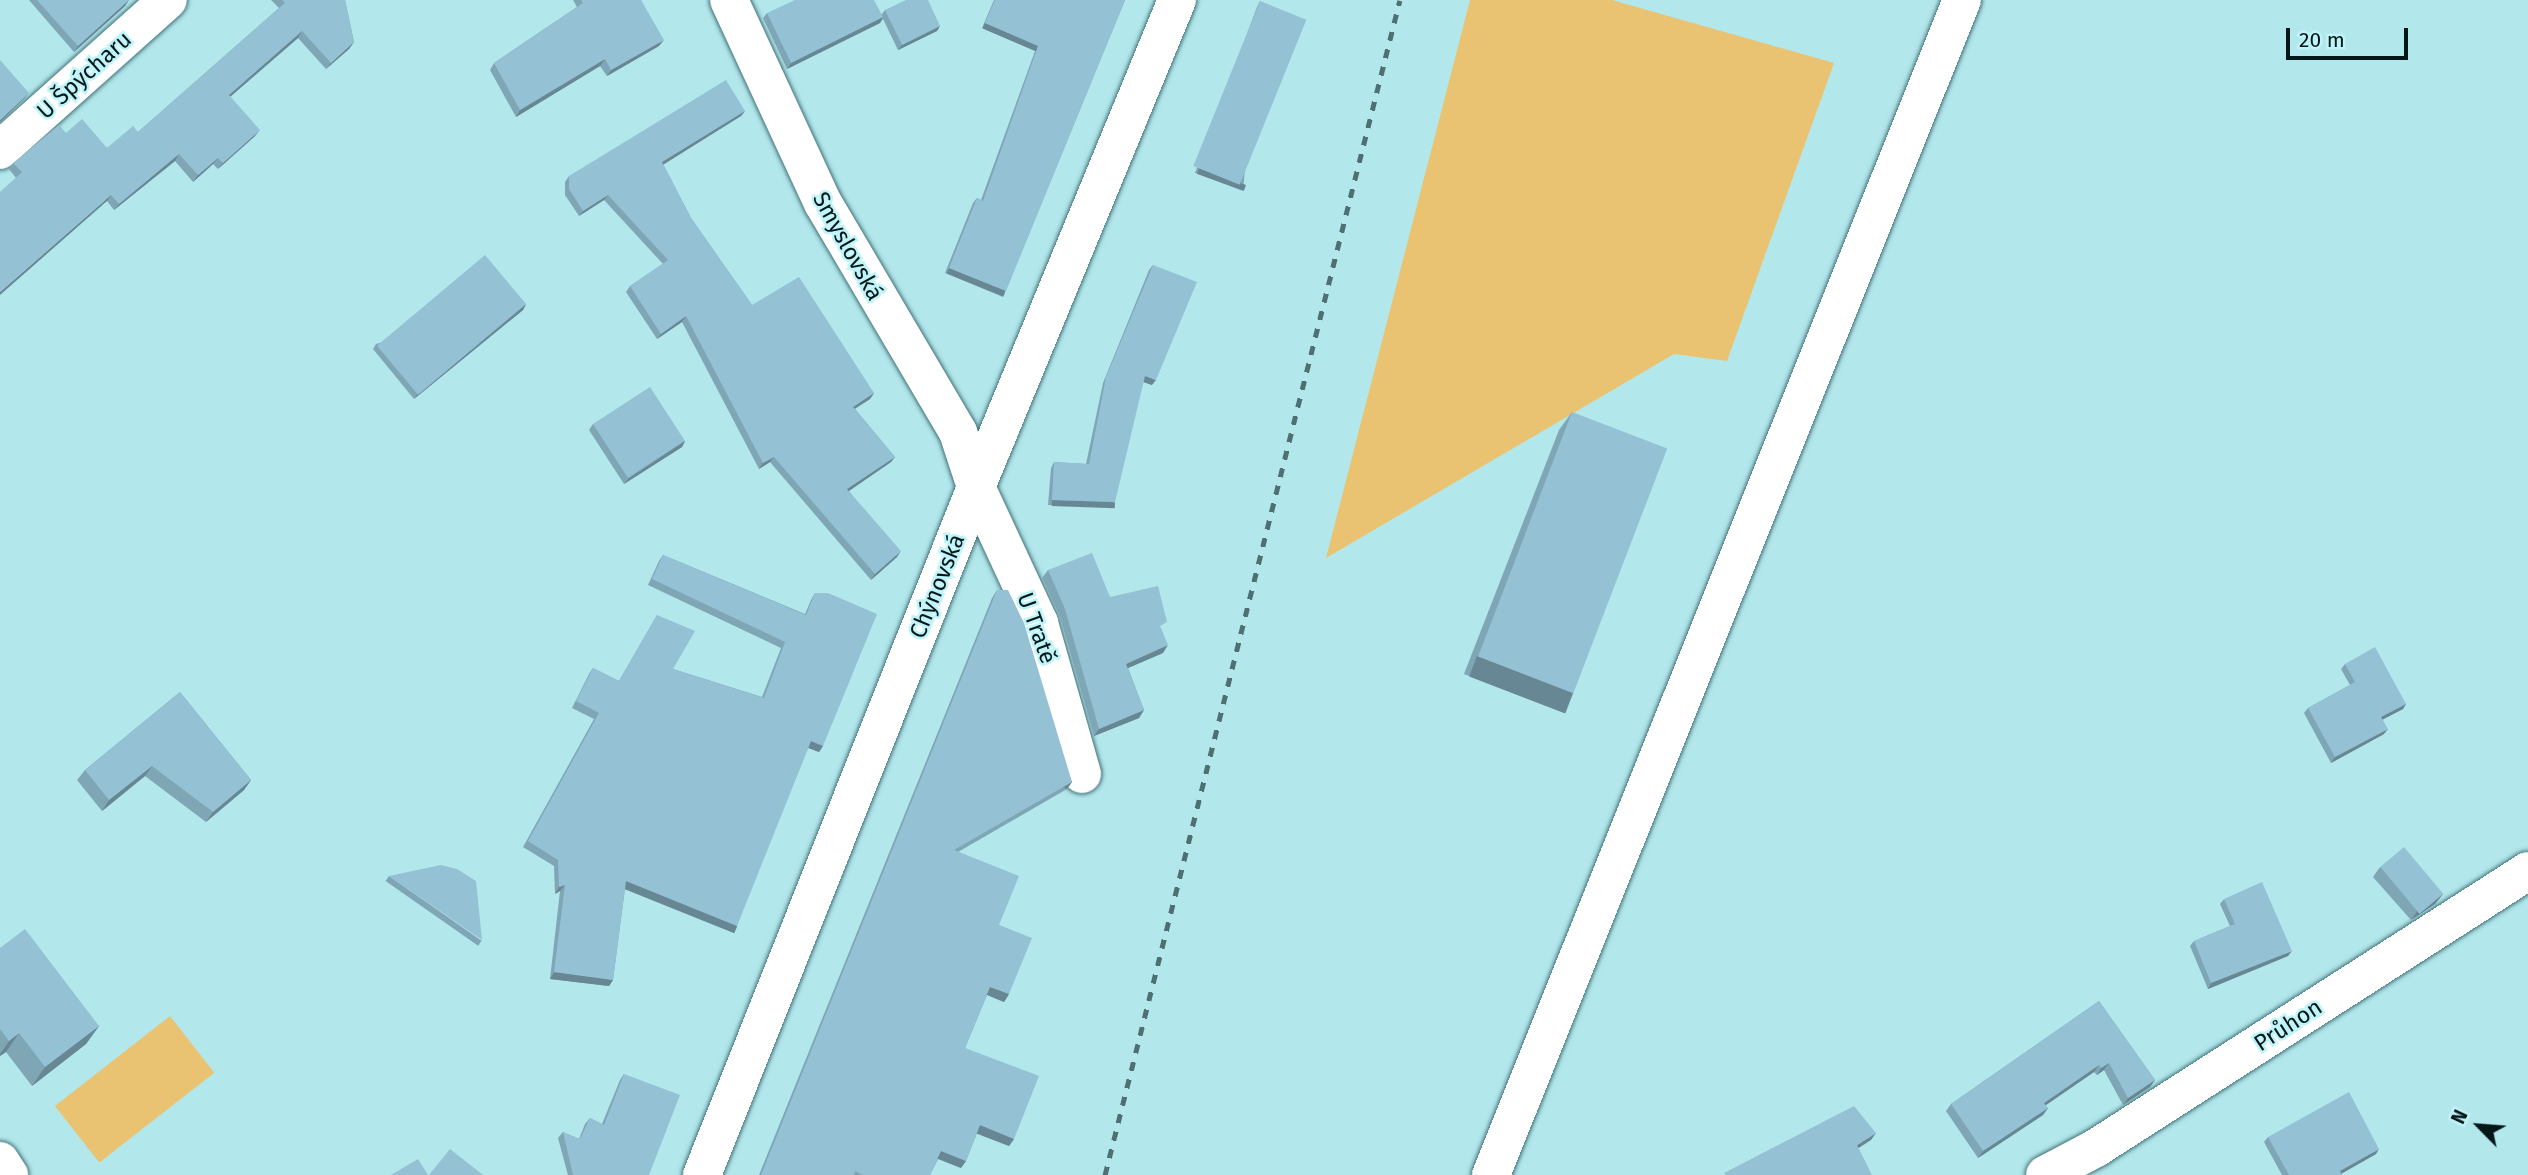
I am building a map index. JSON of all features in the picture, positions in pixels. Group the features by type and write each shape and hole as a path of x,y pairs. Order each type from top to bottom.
{"street":[{"name":"U Špýcharu","path":"0,150 168,0"},
{"name":"Smyslovská","path":"729,0 823,203 958,432 976,487"},
{"name":"Chýnovská","path":"702,1175 976,487 1177,0"},
{"path":"1490,1175 1962,0"},
{"name":"U Tratě","path":"976,487 1040,624 1082,774"},
{"name":"Průhon","path":"2045,1175 2096,1148 2528,871"},
{"path":"0,1161 9,1175"}],"shaded area":[{"path":"1470,0 1612,0 1834,63 1727,361 1674,354 1326,558"},
{"path":"170,1016 214,1073 99,1163 55,1106"}],"building":[{"path":"37,0 129,0 78,46"},
{"path":"282,0 345,0 354,42 331,63 302,31 229,95 260,130 223,163 218,158 198,175 179,154 119,204 111,195 0,292 0,192 22,172 13,163 59,125 66,133 82,119 107,148 133,126 138,132 285,3"},
{"path":"581,0 641,0 664,40 611,70 605,59 520,110 494,63 583,3"},
{"path":"795,0 874,0 883,17 791,63 767,13"},
{"path":"906,0 928,0 940,26 902,45 885,10"},
{"path":"995,0 1125,0 1006,291 949,268 977,198 983,201 1038,46 985,23"},
{"path":"1260,1 1306,20 1240,185 1193,166"},
{"path":"0,60 29,93 0,120"},
{"path":"726,80 745,111 662,162 691,218 752,305 799,277 874,393 853,407 895,457 847,489 901,551 875,574 774,457 763,463 686,316 661,334 630,286 668,260 608,195 583,211 569,189 569,176"},
{"path":"485,255 526,304 418,395 377,346"},
{"path":"1153,265 1197,282 1156,380 1145,376 1115,502 1052,500 1054,462 1089,464 1106,377"},
{"path":"650,387 685,441 628,478 593,424"},
{"path":"1572,412 1667,449 1573,693 1478,657"},
{"path":"1092,553 1110,597 1158,586 1167,622 1160,626 1168,645 1126,664 1144,710 1099,729 1065,609 1048,570"},
{"path":"663,555 806,615 815,593 828,593 877,614 823,746 811,741 737,926 626,881 613,980 554,972 565,885 559,887 558,860 528,841 599,713 576,701 593,668 619,681 657,615 695,631 673,669 764,698 785,642 652,579"},
{"path":"997,590 1008,590 1024,623 1072,782 954,850 1019,876 999,925 1032,938 1009,994 990,987 965,1048 1039,1076 1014,1139 980,1125 966,1161 941,1151 930,1175 863,1175 855,1171 854,1175 761,1175"},
{"path":"2375,647 2406,704 2381,717 2388,729 2335,757 2308,708 2355,682 2345,664"},
{"path":"180,692 251,780 213,812 152,766 109,800 85,770"},
{"path":"2404,847 2443,894 2419,914 2380,867"},
{"path":"441,865 457,869 476,881 482,940 389,876"},
{"path":"2262,882 2292,951 2211,983 2194,941 2235,924 2224,899"},
{"path":"25,929 99,1026 45,1067 19,1033 9,1041 0,1029 0,948"},
{"path":"2099,1001 2155,1080 2128,1098 2109,1063 2101,1068 2099,1065 2044,1103 2048,1108 1983,1151 1951,1104"},
{"path":"624,1074 680,1095 649,1175 573,1175 563,1132 580,1139 590,1118 604,1125"},
{"path":"2349,1092 2379,1149 2340,1171 2342,1175 2289,1175 2268,1137"},
{"path":"1854,1106 1876,1133 1857,1145 1872,1175 1724,1173"},
{"path":"450,1149 483,1175 429,1175"},
{"path":"418,1159 428,1175 391,1175"}],"railway":[{"path":"1105,1175 1400,0"}]}
